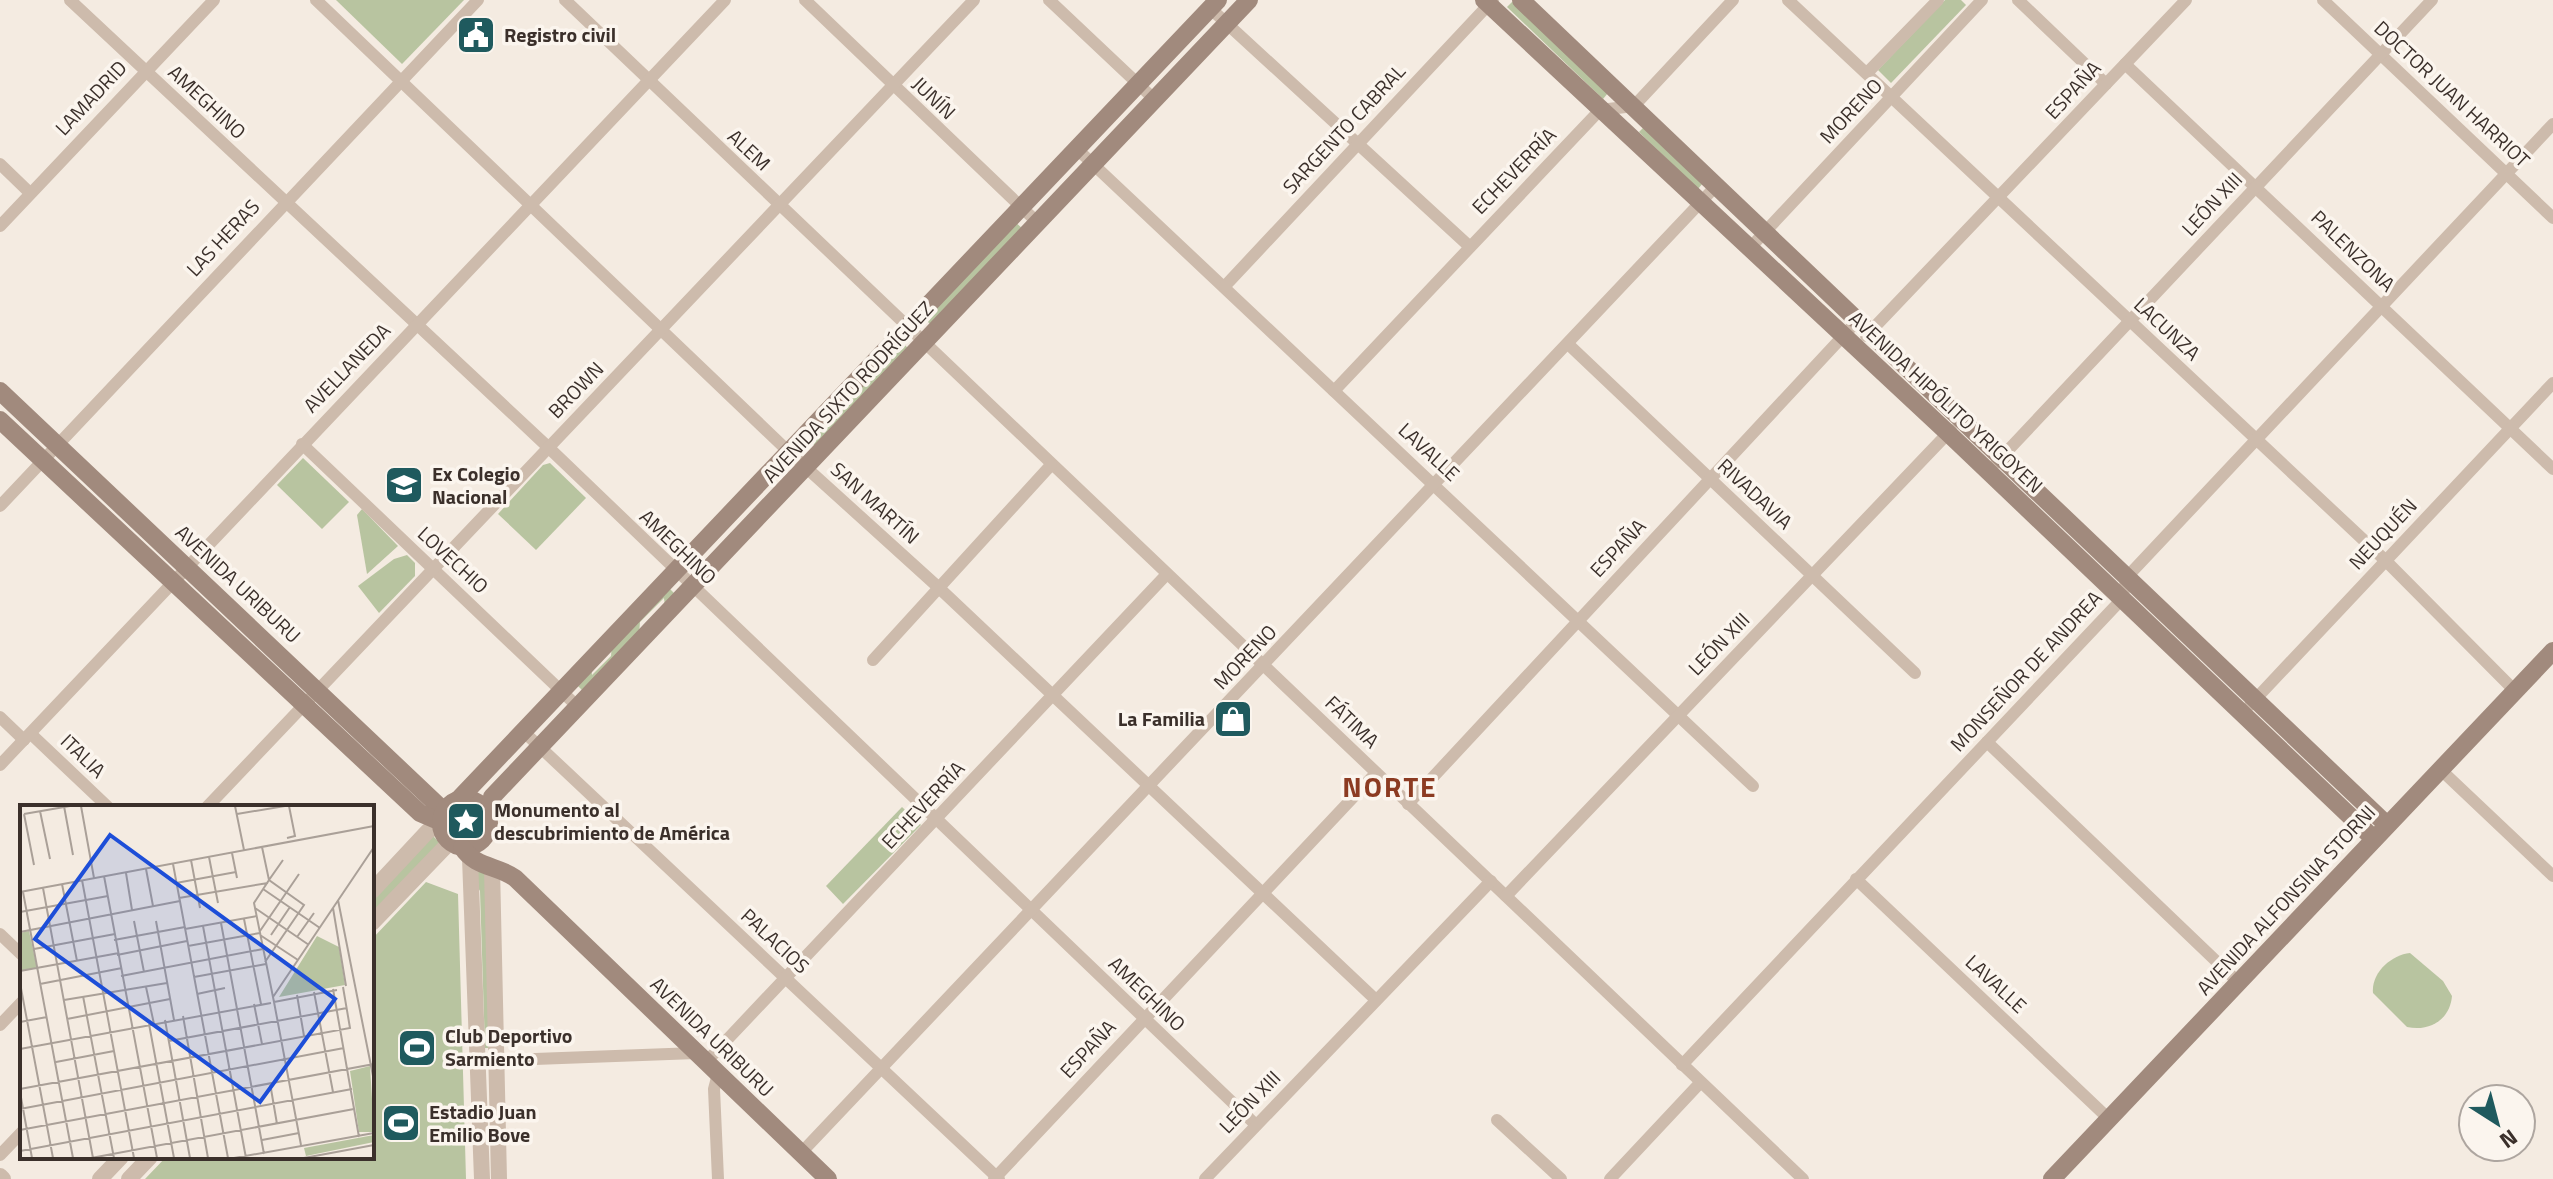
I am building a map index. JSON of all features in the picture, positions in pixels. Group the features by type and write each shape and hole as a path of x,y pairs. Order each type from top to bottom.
{"main road":[{"name":"AVENIDA SIXTO RODRÍGUEZ","path":"489,819 492,797 1249,0"},
{"name":"AVENIDA HIPÓLITO YRIGOYEN","path":"1521,0 1864,326 1955,426 2127,577 2249,706 2381,832"},
{"name":"AVENIDA HIPÓLITO YRIGOYEN","path":"1489,2 1600,110 1850,342 1955,426"},
{"name":"AVENIDA SIXTO RODRÍGUEZ","path":"446,814 1214,4"},
{"name":"AVENIDA URIBURU","path":"0,391 187,565 446,814"},
{"path":"0,420 420,813 446,814 473,801 489,819 492,868"},
{"name":"AVENIDA HIPÓLITO YRIGOYEN","path":"1995,464 2122,599 2249,706"},
{"name":"AVENIDA ALFONSINA STORNI","path":"2052,1179 2553,651"},
{"path":"446,814 460,849 481,842 489,819"},
{"name":"AVENIDA URIBURU","path":"460,849 515,878 828,1179"}],"street":[{"name":"AMEGHINO","path":"70,0 549,448 691,588 1256,1125"},
{"name":"LAMADRID","path":"0,226 144,70 214,0"},
{"name":"SAN MARTÍN","path":"316,0 790,453 938,587 1376,1000"},
{"name":"LAS HERAS","path":"0,506 478,0"},
{"name":"ALEM","path":"565,0 906,328"},
{"name":"AVELLANEDA","path":"0,765 725,0"},
{"name":"JUNÍN","path":"805,0 1038,223"},
{"name":"BROWN","path":"209,805 974,0"},
{"path":"1049,0 1154,99"},
{"path":"1600,110 1634,106 1733,0"},
{"name":"LACUNZA","path":"1788,0 2386,561 2515,691"},
{"name":"MORENO","path":"1867,73 1938,0"},
{"path":"2018,0 2106,84"},
{"name":"ESPAÑA","path":"1408,804 1710,479 1998,198 2186,0"},
{"name":"DOCTOR JUAN HARRIOT","path":"2323,0 2553,218"},
{"name":"LEÓN XIII","path":"1995,464 2432,0"},
{"name":"SARGENTO CABRAL","path":"1225,286 1489,2"},
{"name":"MORENO","path":"1749,249 1977,2"},
{"path":"1214,4 1227,23 1469,246"},
{"name":"PALENZONA","path":"2125,64 2553,469"},
{"name":"ECHEVERRÍA","path":"1334,391 1600,110"},
{"name":"MONSEÑOR DE ANDREA","path":"1682,1065 2122,599 2127,577 2553,124"},
{"name":"LAVALLE","path":"1077,149 1753,786"},
{"path":"0,164 30,193"},
{"name":"MORENO","path":"801,1153 1716,186"},
{"name":"FÁTIMA","path":"906,328 1802,1178"},
{"name":"RIVADAVIA","path":"1568,344 1915,673"},
{"name":"NEUQUÉN","path":"2249,706 2553,383"},
{"name":"LEÓN XIII","path":"1506,896 1955,426"},
{"name":"LOVECHIO","path":"302,444 577,706"},
{"path":"873,660 1051,465"},
{"name":"ECHEVERRÍA","path":"707,1063 1167,574"},
{"name":"ITALIA","path":"0,717 28,737 106,805"},
{"name":"PALACIOS","path":"524,732 996,1178"},
{"path":"1987,742 2238,982"},
{"path":"2440,769 2553,876"},
{"name":"ESPAÑA","path":"996,1178 1376,773"},
{"name":"AVENIDA SIXTO RODRÍGUEZ","path":"374,889 446,814"},
{"path":"374,921 460,849"},
{"path":"460,849 478,1061 482,1179"},
{"path":"492,868 499,1179"},
{"name":"LAVALLE","path":"1856,879 2109,1119"},
{"name":"LEÓN XIII","path":"1205,1179 1491,881"},
{"path":"0,934 20,953"},
{"path":"0,1025 20,1004"},
{"path":"478,1061 707,1063 714,1089 718,1179"},
{"path":"1610,1179 1700,1083"},
{"path":"1497,1120 1561,1179"},
{"path":"0,1155 20,1134"},
{"path":"100,1179 119,1159"},
{"path":"129,1179 148,1159"}],"green space":[{"path":"336,0 464,0 402,64"},
{"path":"1945,0 1961,0 1966,5 1891,83 1878,70"},
{"path":"1513,1 1608,93 1603,99 1507,7"},
{"path":"1644,127 1703,183 1698,189 1639,132"},
{"path":"1014,221 1023,229 931,325 923,317"},
{"path":"899,340 908,348 816,447 808,439"},
{"path":"303,458 349,502 322,529 277,485"},
{"path":"550,463 586,498 536,550 498,514 543,465"},
{"path":"362,509 398,546 367,574 357,515"},
{"path":"407,555 415,563 415,576 379,613 358,586 394,559"},
{"path":"667,586 676,595 665,607 664,598 640,622 639,634 584,692 575,683 591,666 592,675 611,656 612,644"},
{"path":"465,807 478,812 483,825 478,838 465,843 452,838 447,825 452,812"},
{"path":"902,807 921,825 843,904 826,886"},
{"path":"431,834 440,843 374,914 374,895"},
{"path":"476,866 488,872 490,1048 485,1048 480,891 475,883"},
{"name":"Club Deportivo Sarmiento","path":"426,882 458,894 466,1179 145,1179 164,1159 374,1159 374,937"},
{"path":"2410,953 2443,981 2452,996 2443,1018 2423,1028 2407,1027 2373,993 2375,979 2384,966 2396,957"}],"place":[{"name":"Registro civil","path":"476,35"},
{"name":"Ex Colegio Nacional","path":"404,485"},
{"name":"La Familia","path":"1233,719"},
{"name":"Monumento al descubrimiento de América","path":"466,821"},
{"name":"Club Deportivo Sarmiento","path":"417,1048"},
{"name":"Estadio Juan Emilio Bove","path":"401,1123"}],"district":[{"name":"NORTE","path":"1390,787"}]}
